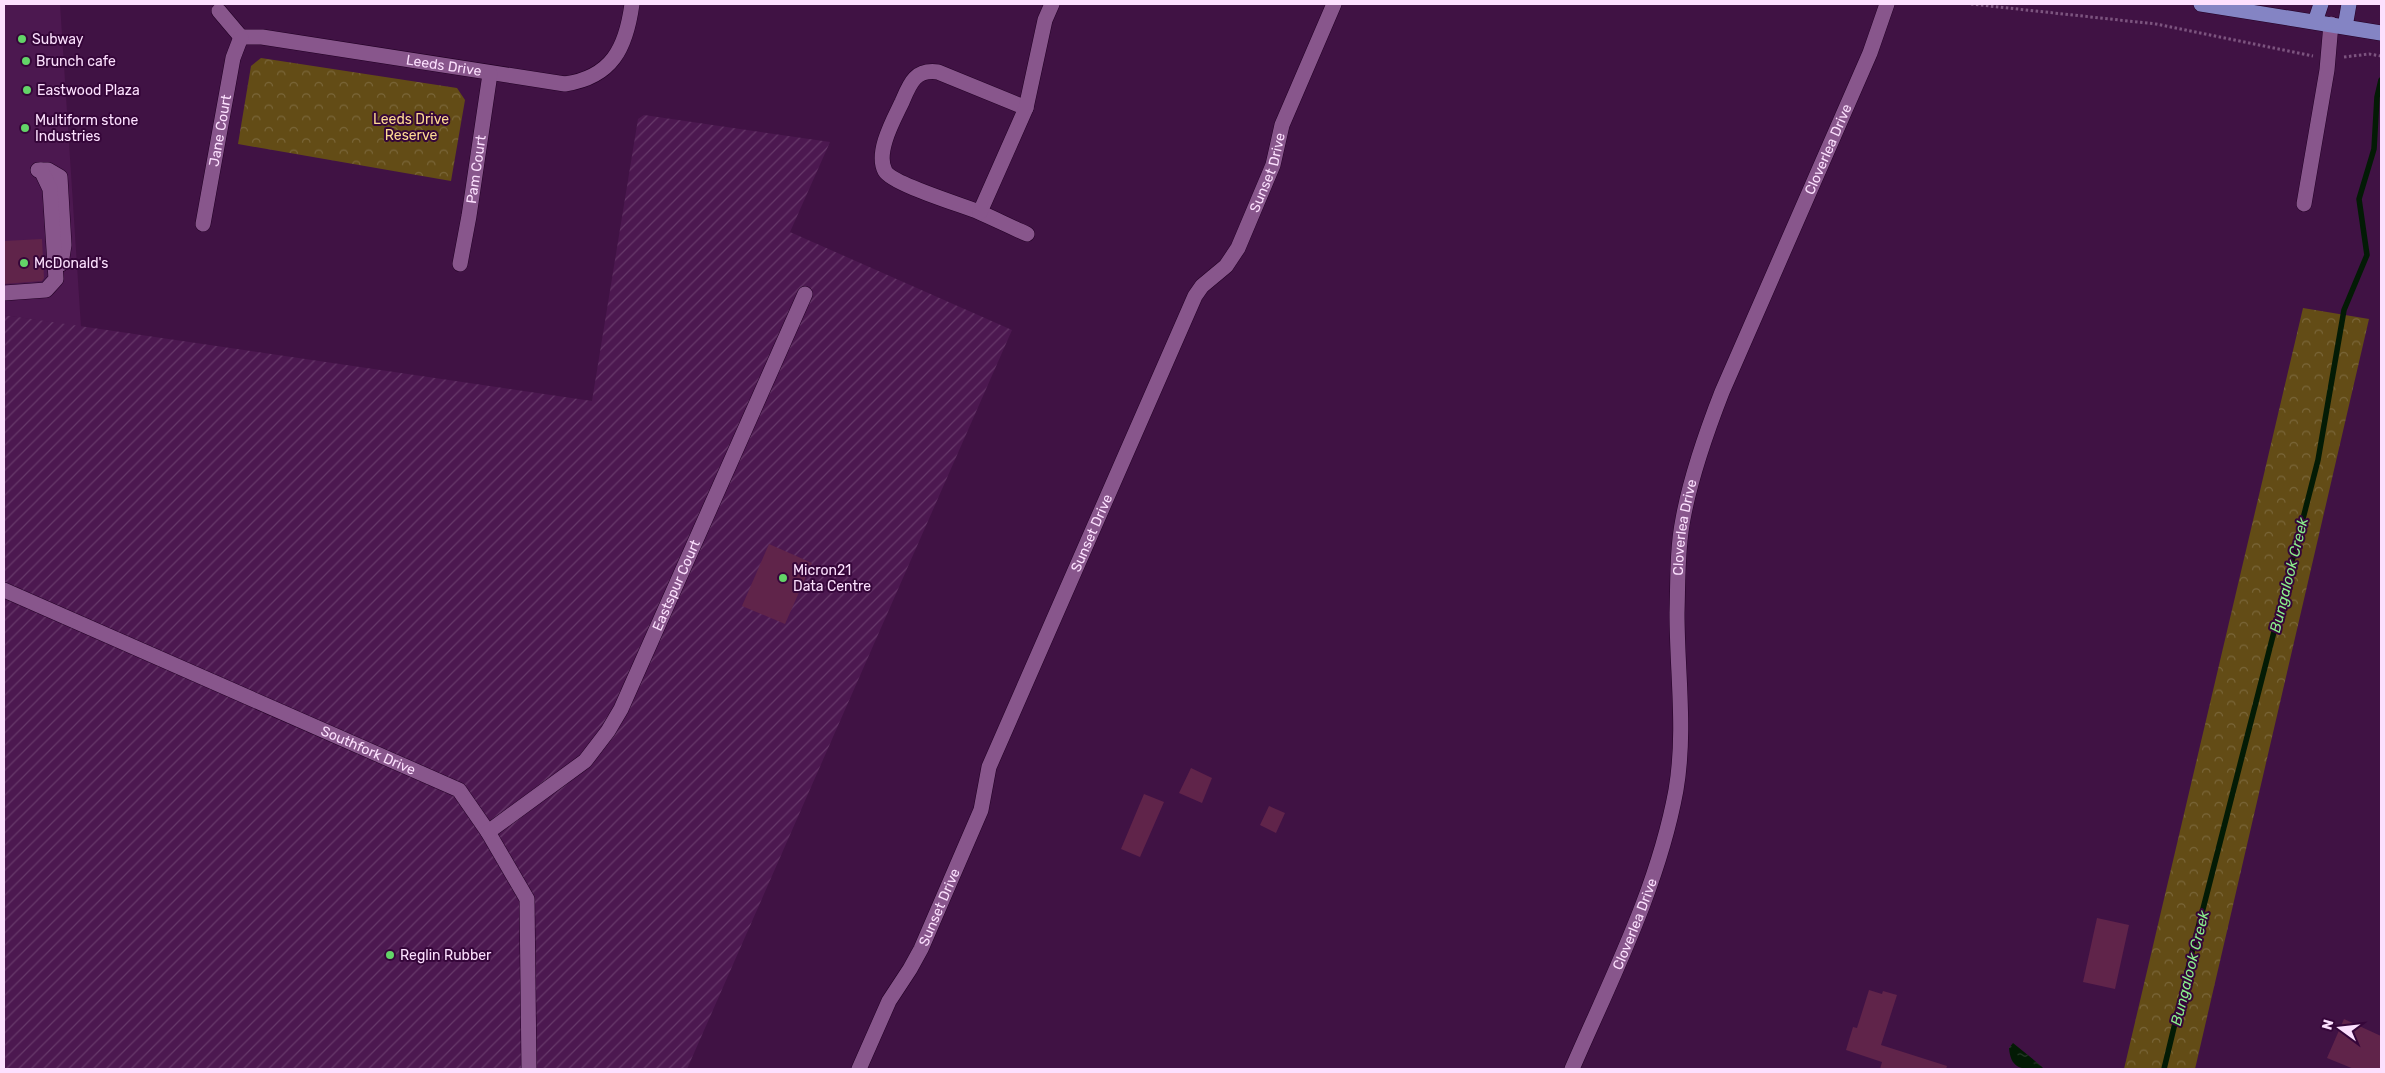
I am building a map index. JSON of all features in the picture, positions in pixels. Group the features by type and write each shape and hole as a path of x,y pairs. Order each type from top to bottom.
{"main road":[{"path":"2201,4 2381,33"},
{"path":"2315,22 2321,4"},
{"path":"2338,26 2349,4"}],"street":[{"name":"Leeds Drive","path":"241,37 262,37 490,74 565,84 582,82 600,73 612,61 623,45 632,4"},
{"path":"980,212 1026,108 1045,20 1052,4"},
{"name":"Sunset Drive","path":"859,1069 889,1001 921,949 981,810 989,767 1195,296 1202,286 1226,266 1238,248 1273,165 1282,125 1334,4"},
{"name":"Cloverlea Drive","path":"1572,1069 1645,900 1668,827 1676,789 1681,710 1678,564 1682,520 1706,431 1870,53 1887,4"},
{"path":"219,10 241,37"},
{"path":"2304,204 2329,59 2338,26"},
{"name":"Jane Court","path":"203,224 233,58 241,37"},
{"path":"1026,108 938,72 927,71 918,74 912,82 883,146 885,170 898,181 980,212 1027,234"},
{"name":"Pam Court","path":"460,264 490,74"},
{"path":"4,293 46,290 56,280 50,189 40,170"},
{"name":"Eastspur Court","path":"488,832 585,760 608,731 625,700 805,294"},
{"name":"Southfork Drive","path":"4,590 460,790 488,832 527,899 529,1069"}],"path":[{"path":"1970,4 2156,24 2329,59 2369,54 2381,56"}],"shaded area":[{"path":"4,4 60,4 81,327 4,315"},
{"path":"644,115 830,142 790,232 1012,330 687,1069 4,1069 4,315 592,401 638,119"}],"green space":[{"name":"Leeds Drive Reserve","path":"261,58 457,88 465,100 451,181 238,144 251,66"},
{"path":"2303,308 2369,319 2195,1069 2124,1069"}],"water":[{"path":"2013,1043 2044,1069 2025,1069 2016,1065 2010,1056 2009,1048"}],"building":[{"name":"McDonald's","path":"42,239 44,278 42,281 4,284 4,241"},
{"name":"Micron21 Data Centre","path":"769,544 812,563 785,624 742,606"},
{"path":"1191,768 1212,778 1202,803 1179,793"},
{"path":"1144,794 1164,802 1140,857 1121,849"},
{"path":"1269,806 1285,813 1276,833 1260,825"},
{"path":"2097,918 2129,925 2115,989 2083,982"},
{"path":"1869,990 1882,994 1883,991 1897,995 1881,1045 1947,1066 1946,1069 1880,1069 1882,1062 1846,1050 1853,1027 1857,1028"},
{"path":"2344,1019 2381,1036 2381,1069 2354,1069 2327,1058"}],"waterway":[{"name":"Bungalook Creek","path":"2164,1069 2194,944 2318,460 2344,310 2367,255 2359,199 2374,149 2377,97 2381,80"}],"place":[{"name":"Subway","path":"22,39"},
{"name":"Brunch cafe","path":"26,61"},
{"name":"Eastwood Plaza","path":"27,90"},
{"name":"Multiform stone Industries","path":"25,128"},
{"name":"McDonald's","path":"24,263"},
{"name":"Micron21 Data Centre","path":"783,578"},
{"name":"Reglin Rubber","path":"390,955"}]}
